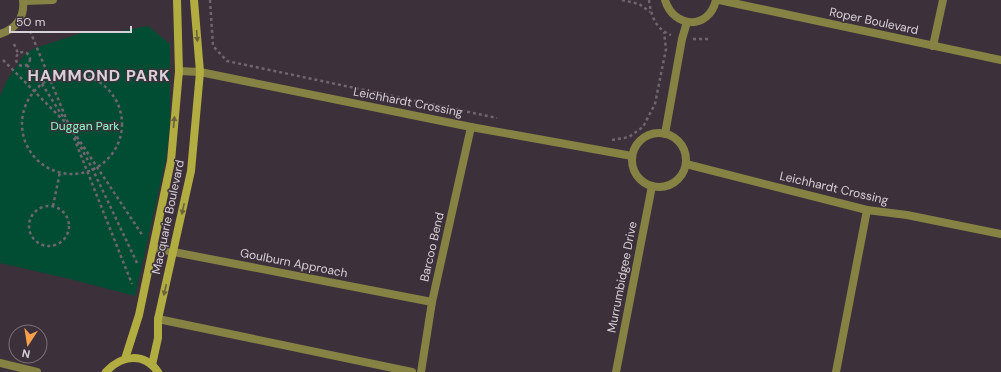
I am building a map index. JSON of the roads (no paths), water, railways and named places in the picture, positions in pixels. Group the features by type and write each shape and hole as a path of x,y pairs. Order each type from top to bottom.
{"street":[{"path":"0,34 16,26 24,10 23,0 52,0"},
{"name":"Macquarie Boulevard","path":"125,359 139,315 171,161 178,71 176,0"},
{"name":"Macquarie Boulevard","path":"152,365 158,338 158,320 191,171 200,72 194,0"},
{"path":"665,0 668,8 679,20 695,22 706,17 714,8 717,0"},
{"name":"Roper Boulevard","path":"717,0 1001,60"},
{"path":"933,46 943,0"},
{"path":"664,134 682,39 687,22"},
{"name":"Leichhardt Crossing","path":"178,71 200,72 471,127 632,156"},
{"name":"Barcoo Bend","path":"421,372 432,302 471,127"},
{"path":"656,134 664,134 672,137 683,148 686,156 686,164 678,180 670,185 662,187 652,186 645,184 634,171 632,156 635,148 644,138 656,134"},
{"name":"Leichhardt Crossing","path":"686,164 867,210 907,215 1001,234"},
{"name":"Murrumbidgee Drive","path":"616,372 652,186"},
{"path":"836,372 867,210"},
{"name":"Goulburn Approach","path":"153,248 432,302"},
{"path":"158,320 412,372"},
{"path":"106,372 118,362 125,359 134,358 143,360 152,365 158,372"},
{"path":"0,363 37,372"}],"district":[{"name":"HAMMOND PARK","path":"99,75"}],"park label":[{"name":"Duggan Park","path":"85,126"}]}
